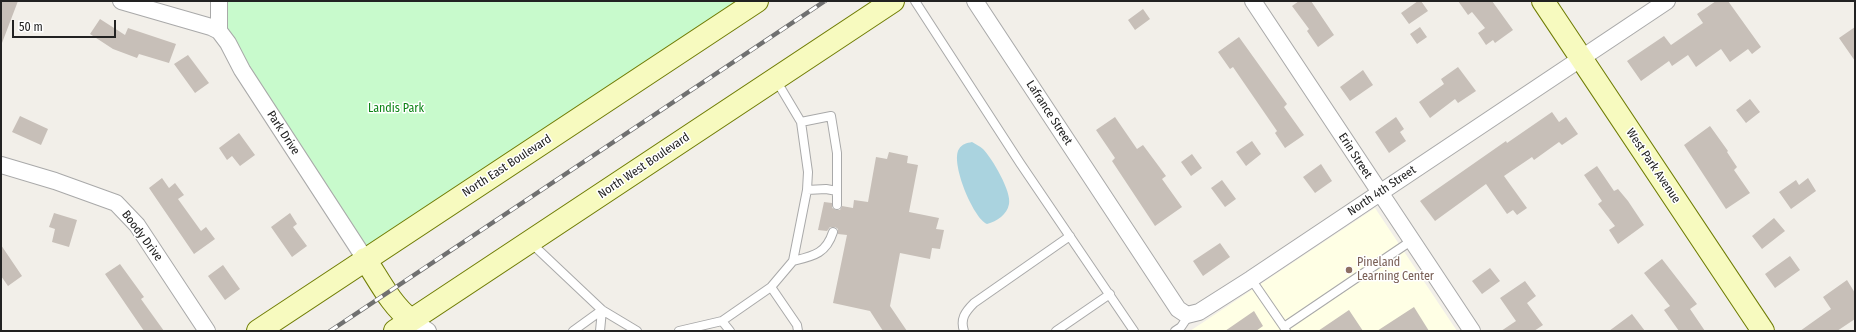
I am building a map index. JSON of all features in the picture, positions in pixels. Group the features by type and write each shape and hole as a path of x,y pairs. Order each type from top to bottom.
{"main road":[{"name":"North East Boulevard","path":"258,331 757,1"},
{"name":"North West Boulevard","path":"411,327 530,242 893,1"},
{"name":"West Park Avenue","path":"1544,1 1763,331"},
{"path":"365,259 411,327"}],"street":[{"path":"120,1 211,26 219,31"},
{"path":"219,1 219,31"},
{"name":"Lafrance Street","path":"975,1 1178,309 1182,313 1189,315"},
{"name":"Erin Street","path":"1253,1 1472,331"},
{"name":"North 4th Street","path":"1189,315 1199,312 1251,279 1667,1"},
{"name":"Park Drive","path":"219,31 228,43 258,95 365,259"},
{"name":"Boody Drive","path":"1,165 55,181 116,203 136,225 207,331"}],"lane":[{"path":"915,1 1020,163 1134,331"},
{"path":"679,331 722,321 771,286 792,261 807,190 808,172 801,122 775,78"},
{"path":"801,122 831,116 837,153 837,205"},
{"path":"807,190 826,189 837,191"},
{"path":"792,261 818,254 825,249 830,242 833,232"},
{"path":"964,331 962,323 965,312 974,302 1070,236"},
{"path":"1251,279 1285,329 1411,241"},
{"path":"530,242 602,310 636,331"},
{"path":"771,286 797,325 798,331"},
{"path":"1056,331 1110,294"},
{"path":"573,331 602,310"},
{"path":"600,331 602,310"},
{"path":"1175,331 1181,327 1189,315"},
{"path":"722,321 730,331"}],"shaded area":[{"name":"Pineland Learning Center","path":"1375,208 1457,331 1190,331"}],"green space":[{"name":"Landis Park","path":"221,1 757,1 365,259 219,31"}],"water":[{"path":"972,142 983,149 991,160 1000,175 1009,199 1008,208 1004,214 998,219 987,224 981,220 975,212 960,177 957,156 959,149 966,143"}],"building":[{"path":"1,1 18,1 2,43 1,43"},
{"path":"1299,1 1311,1 1334,35 1318,47 1307,31 1309,29 1292,6"},
{"path":"1418,1 1421,1 1428,11 1409,24 1401,13"},
{"path":"1458,1 1492,1 1513,30 1495,43 1493,40 1486,45 1478,33 1485,28 1472,12 1468,15"},
{"path":"1716,1 1728,1 1761,47 1752,54 1748,49 1730,62 1721,49 1696,67 1688,55 1672,66 1669,61 1641,81 1627,61 1664,36 1671,45 1703,23 1697,14"},
{"path":"1143,9 1150,19 1135,30 1128,20"},
{"path":"100,19 125,35 128,28 176,44 169,63 139,54 137,58 113,49 90,34"},
{"path":"1420,27 1427,37 1417,44 1410,34"},
{"path":"1855,27 1855,61 1839,38"},
{"path":"1239,37 1287,104 1284,107 1304,135 1285,148 1275,133 1277,131 1233,67 1230,69 1218,52"},
{"path":"188,55 209,83 195,93 174,64"},
{"path":"1458,67 1476,91 1458,103 1455,99 1430,118 1419,102 1444,84 1441,79"},
{"path":"1363,70 1373,85 1350,101 1340,87"},
{"path":"1750,99 1760,112 1746,123 1736,110"},
{"path":"1552,112 1559,122 1566,117 1578,134 1562,145 1559,142 1534,160 1532,157 1504,176 1527,208 1517,215 1513,210 1507,214 1486,184 1435,221 1420,201 1506,141 1507,143"},
{"path":"20,116 48,129 41,145 12,132"},
{"path":"1115,117 1137,149 1143,145 1166,176 1162,179 1182,207 1155,226 1112,161 1115,158 1096,130"},
{"path":"1396,117 1404,129 1400,132 1406,141 1389,153 1375,132"},
{"path":"1710,126 1728,151 1727,152 1737,167 1734,170 1750,193 1726,209 1684,145"},
{"path":"239,133 255,155 240,166 232,156 227,160 219,148"},
{"path":"1252,141 1261,154 1246,166 1236,152"},
{"path":"889,152 908,156 907,163 918,165 909,212 939,218 936,229 944,230 940,249 932,248 930,259 900,253 890,306 907,331 883,331 870,311 833,303 847,235 838,234 838,229 835,227 830,227 827,231 818,230 824,202 832,203 832,208 840,210 842,206 853,208 854,200 868,202 876,157 887,159"},
{"path":"1192,154 1202,168 1191,176 1181,162"},
{"path":"1321,164 1332,181 1315,193 1303,177"},
{"path":"1597,166 1614,191 1618,189 1628,201 1644,225 1618,244 1609,230 1615,226 1598,204 1602,201 1584,175"},
{"path":"162,178 169,188 175,183 184,195 178,199 201,231 206,227 215,239 194,254 149,188"},
{"path":"1808,178 1816,191 1791,209 1779,192 1796,180 1799,185"},
{"path":"1222,180 1236,199 1225,207 1211,188"},
{"path":"54,213 77,220 69,247 52,242 55,229 49,227"},
{"path":"290,213 297,224 293,227 307,246 292,257 271,227"},
{"path":"1774,218 1785,231 1762,249 1752,236"},
{"path":"1220,243 1230,257 1203,276 1193,261"},
{"path":"1,245 22,276 8,286 1,276"},
{"path":"1790,256 1800,270 1775,288 1765,274"},
{"path":"1662,259 1697,304 1690,309 1705,331 1679,331 1664,310 1670,306 1644,273"},
{"path":"120,264 144,297 141,299 164,331 144,331 105,274"},
{"path":"223,265 240,289 225,300 208,276"},
{"path":"1490,268 1500,281 1482,294 1472,281"},
{"path":"1847,280 1855,293 1855,319 1837,331 1800,331 1831,309 1823,297"},
{"path":"1525,281 1536,296 1527,303 1543,325 1534,331 1501,331 1516,321 1500,298"},
{"path":"1414,307 1429,331 1377,331"},
{"path":"1349,310 1363,331 1318,331"},
{"path":"1254,311 1263,326 1256,331 1225,331"},
{"path":"1632,314 1645,331 1609,331"}],"railway":[{"path":"330,331 825,1"}],"place":[{"name":"Pineland Learning Center","path":"1349,270"}]}
